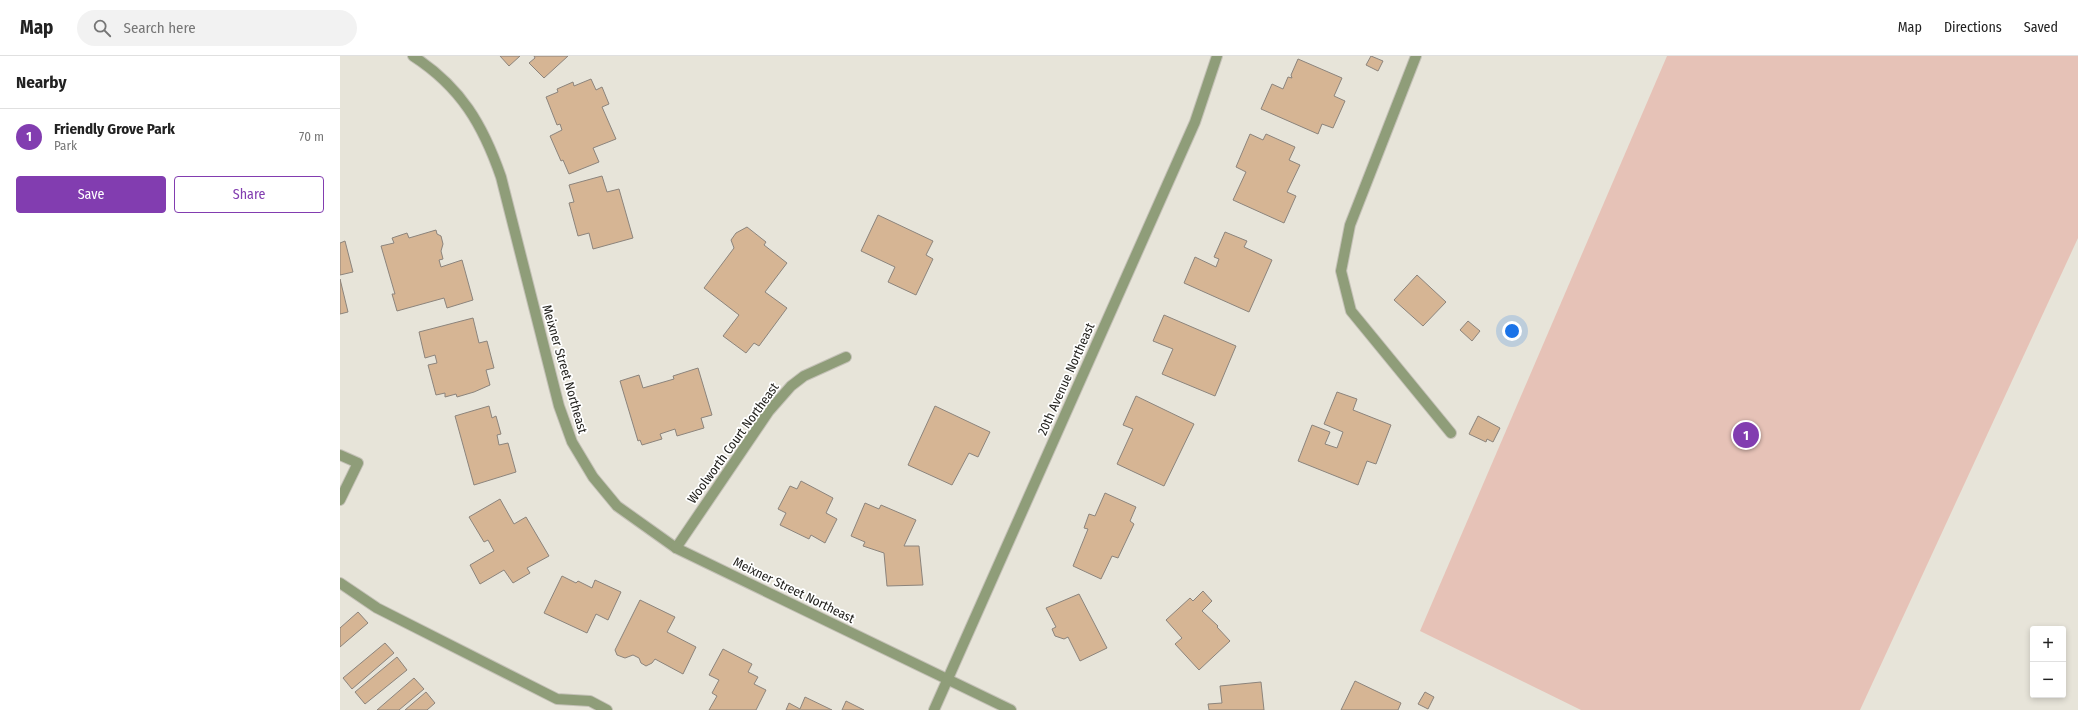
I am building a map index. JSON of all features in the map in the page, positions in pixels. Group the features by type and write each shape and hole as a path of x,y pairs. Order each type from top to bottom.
{"street":[{"name":"Meixner Street Northeast","path":"413,56 430,67 449,84 472,112 489,143 501,177 559,406 572,442 593,477 617,506 676,548 1011,710"},
{"name":"20th Avenue Northeast","path":"934,710 1195,122 1217,56"},
{"path":"1416,56 1350,225 1341,271 1351,311 1451,433"},
{"name":"Woolworth Court Northeast","path":"676,548 769,410 791,386 804,376 846,357"},
{"path":"340,454 358,463 340,500"},
{"path":"340,583 377,608 557,699 590,701 606,710"}],"shaded area":[{"path":"1667,56 2078,56 2078,238 1860,710 1581,710 1420,631"}],"building":[{"path":"500,56 520,56 509,66"},
{"path":"534,56 568,56 544,78 529,63 535,58"},
{"path":"1371,56 1383,61 1378,71 1366,65"},
{"path":"1298,59 1342,78 1334,96 1345,101 1333,128 1322,124 1318,134 1261,109 1272,84 1283,89 1288,77 1292,78 1291,75"},
{"path":"591,79 596,90 602,87 609,104 602,107 616,139 593,148 599,162 569,174 563,160 561,161 550,136 562,130 560,124 557,125 546,97 558,92 557,89 573,82 574,86"},
{"path":"1250,134 1263,140 1266,134 1295,147 1289,160 1300,165 1287,192 1296,196 1284,223 1233,200 1246,172 1236,167"},
{"path":"602,176 607,192 619,189 633,238 593,249 589,233 578,236 569,203 574,202 569,185"},
{"path":"878,215 933,241 926,255 933,259 916,295 888,282 895,267 861,251"},
{"path":"747,227 766,242 764,245 787,263 765,292 787,308 759,346 754,343 746,353 723,336 739,315 704,288 734,248 731,240 736,233"},
{"path":"436,230 437,234 441,236 443,244 441,251 443,259 439,260 441,267 462,260 473,300 447,308 444,298 397,311 392,294 395,294 381,246 394,243 392,238 407,233 409,238"},
{"path":"1225,232 1247,241 1244,247 1272,260 1249,312 1184,283 1195,257 1216,267 1219,259 1214,257"},
{"path":"345,241 353,272 340,275 340,243"},
{"path":"1417,275 1446,302 1423,326 1394,300"},
{"path":"340,279 348,312 340,314"},
{"path":"1164,315 1236,346 1215,396 1162,374 1173,349 1153,341"},
{"path":"473,318 479,343 487,341 494,368 486,370 490,385 457,397 456,394 445,397 445,393 436,395 428,365 437,363 435,355 425,358 419,332"},
{"path":"1468,321 1480,331 1472,341 1460,330"},
{"path":"698,368 712,415 701,418 704,428 677,436 675,429 660,434 662,439 642,445 640,440 638,441 620,381 639,375 643,388 674,379 673,376"},
{"path":"1337,392 1357,399 1353,410 1391,425 1376,464 1367,461 1358,485 1298,461 1312,425 1330,432 1325,444 1337,448 1343,432 1324,424"},
{"path":"1136,396 1194,424 1164,486 1117,464 1133,429 1123,425"},
{"path":"489,406 492,418 496,416 501,434 497,435 499,445 508,443 516,472 474,485 455,416"},
{"path":"935,406 990,432 978,457 969,453 952,485 908,465"},
{"path":"1478,416 1500,428 1493,442 1487,439 1486,442 1469,434"},
{"path":"801,481 833,498 826,513 837,519 825,543 811,535 809,539 780,525 786,513 778,509 790,486 797,489"},
{"path":"1105,493 1136,507 1130,521 1134,524 1118,558 1112,556 1101,579 1073,566 1088,529 1084,528 1089,514 1095,516"},
{"path":"500,499 514,524 526,517 549,556 527,568 530,573 513,583 504,570 480,584 470,565 494,551 488,540 484,542 469,517"},
{"path":"865,503 879,509 881,505 916,520 904,546 919,546 923,585 887,586 884,553 863,546 865,542 851,536"},
{"path":"562,576 576,583 578,581 592,588 595,580 621,592 608,620 596,614 587,633 544,613"},
{"path":"1203,591 1212,601 1202,611 1218,626 1217,627 1230,641 1199,670 1175,644 1182,638 1166,620 1190,598 1193,601"},
{"path":"1079,594 1107,648 1080,661 1068,637 1064,639 1055,636 1052,629 1056,627 1046,608"},
{"path":"640,600 675,617 667,632 696,647 683,674 655,659 652,663 646,666 641,663 639,658 633,655 625,658 617,655 615,650"},
{"path":"358,612 368,623 340,647 340,628"},
{"path":"385,643 394,653 352,689 343,678"},
{"path":"723,649 752,664 748,672 758,677 754,684 766,690 756,710 709,710 717,696 712,693 719,680 709,675"},
{"path":"397,657 407,670 365,704 355,692"},
{"path":"414,678 424,689 399,710 377,710"},
{"path":"1355,681 1401,703 1398,710 1341,710"},
{"path":"1261,682 1264,710 1209,710 1208,704 1222,703 1220,686"},
{"path":"426,692 435,703 427,710 405,710"},
{"path":"1425,692 1434,697 1428,709 1418,704"},
{"path":"805,697 832,710 786,710 789,703 800,709"},
{"path":"846,701 864,710 842,710"}],"place":[{"name":"Friendly Grove Park","path":"1746,435"}]}
